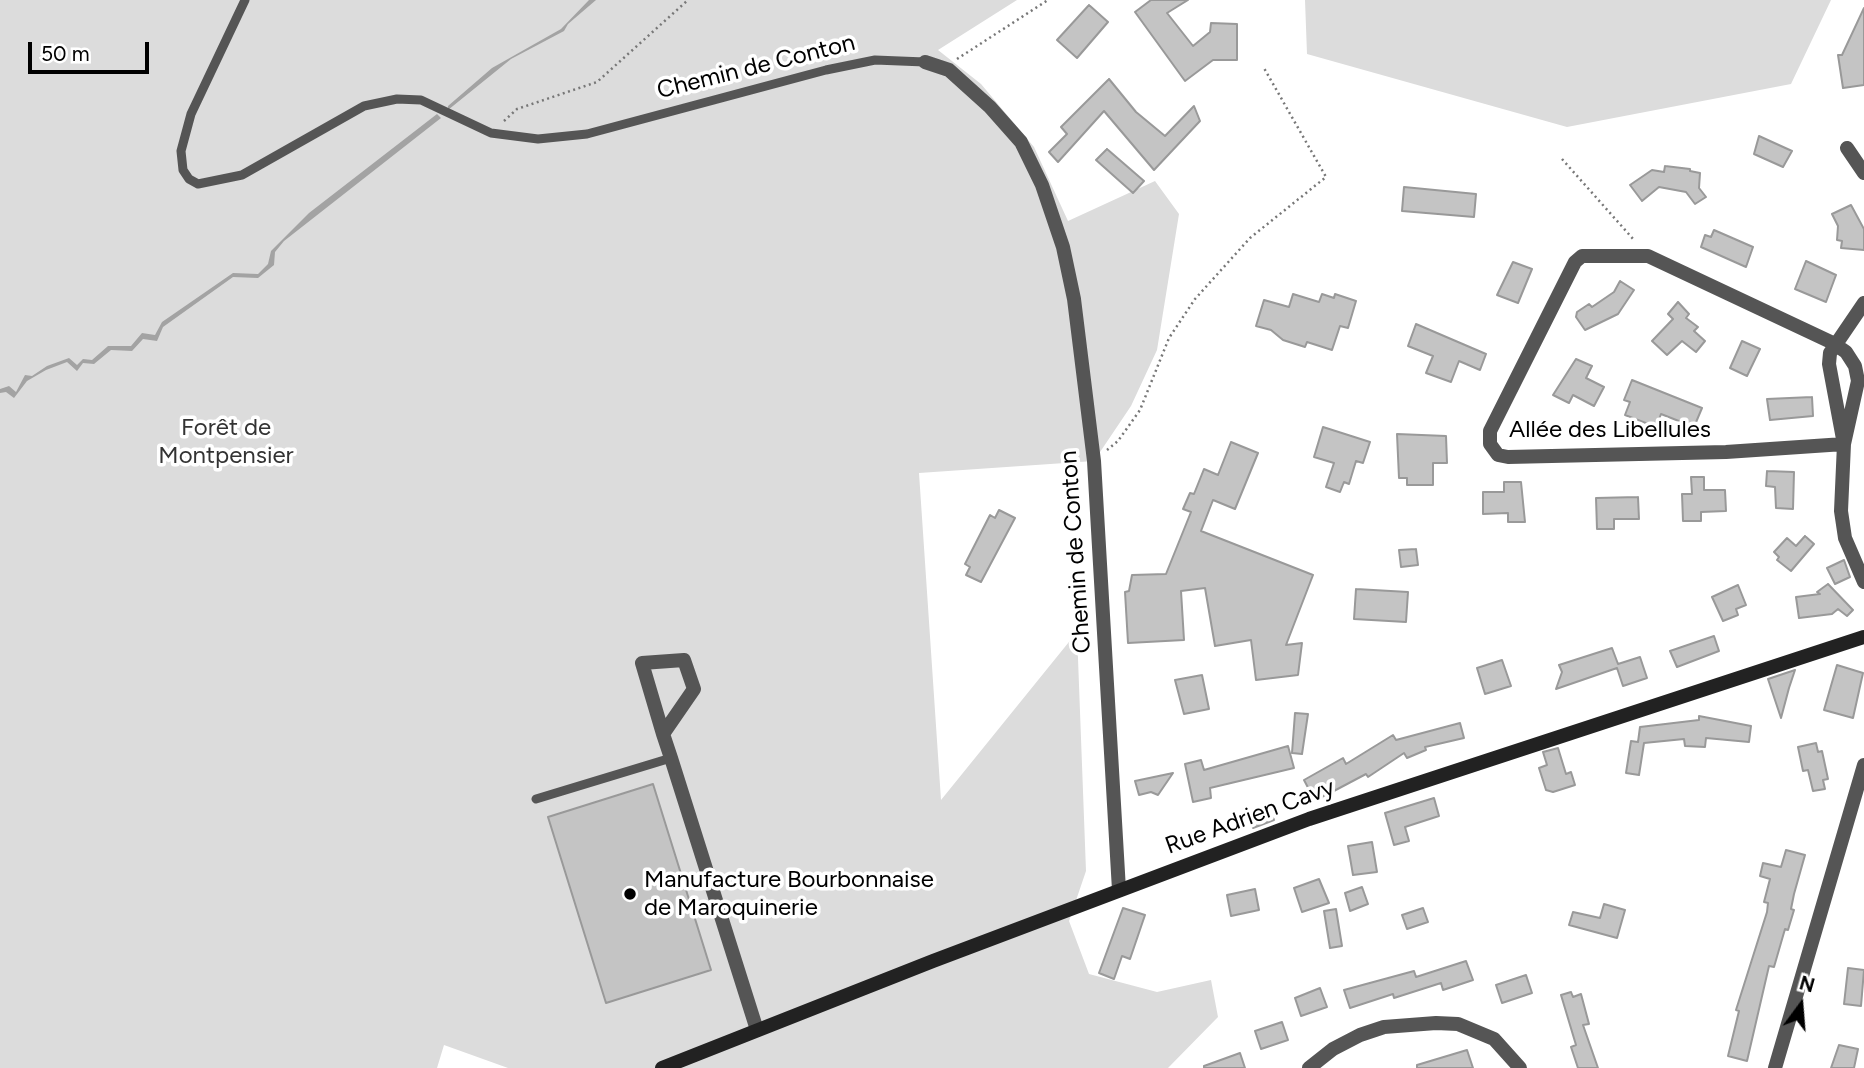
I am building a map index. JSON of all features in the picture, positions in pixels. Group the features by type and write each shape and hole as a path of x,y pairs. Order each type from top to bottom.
{"main road":[{"name":"Rue Adrien Cavy","path":"662,1068 1309,818 1864,637"}],"street":[{"name":"Chemin de Conton","path":"925,62 948,70 990,107 1021,142 1042,185 1063,247 1074,299 1094,461 1119,890"},
{"path":"1847,148 1864,173"},
{"name":"Allée des Libellules","path":"1648,256 1582,256 1575,262 1490,430 1490,444 1498,455 1508,457 1726,452 1844,444"},
{"path":"1648,256 1833,343 1850,359 1858,381 1844,444"},
{"path":"1864,303 1833,343 1829,364 1844,444 1845,538 1864,582"},
{"path":"663,734 694,689 684,660 642,663 663,734 757,1030"},
{"path":"1775,1068 1864,765"},
{"path":"1309,1068 1334,1049 1360,1035 1384,1027 1436,1023 1458,1024 1494,1039 1520,1068"}],"lane":[{"name":"Chemin de Conton","path":"245,0 191,114 181,151 183,170 189,179 198,184 242,175 364,106 397,99 421,100 491,132 538,139 587,134 825,70 875,60 925,62"},
{"path":"536,799 671,758"}],"path":[{"path":"491,132 517,109 597,82 688,0"},
{"path":"948,70 957,58 1048,0"},
{"path":"1094,461 1118,441 1140,410 1169,338 1195,299 1250,238 1326,177 1264,68"},
{"path":"1562,159 1648,256"}],"green space":[{"name":"Forêt de Montpensier","path":"0,0 1017,0 938,50 981,84 1034,147 1068,221 1155,181 1179,214 1157,350 1131,406 1094,461 919,473 941,800 1077,632 1086,871 1069,921 1089,974 1157,992 1211,980 1218,1017 1168,1068 508,1068 444,1045 437,1068 0,1068"},
{"path":"1305,0 1831,0 1791,84 1567,127 1307,54"}],"shaded area":[{"path":"589,0 596,0 568,24 564,31 511,59 448,110 448,106 492,68 561,29"},
{"path":"437,114 441,118 284,241 275,252 274,265 258,278 233,277 163,327 157,341 143,339 132,351 111,350 94,364 83,363 77,371 67,362 46,370 27,381 14,398 6,392 0,393 0,389 9,386 16,392 25,375 32,376 47,366 69,358 77,365 83,359 92,360 108,346 131,346 142,333 155,335 162,322 233,273 258,274 268,264 271,251 309,213"}],"building":[{"path":"1151,0 1188,0 1167,13 1193,46 1210,32 1211,23 1237,24 1237,60 1213,60 1185,81 1135,12"},
{"path":"1089,5 1108,22 1077,58 1057,40"},
{"path":"1864,8 1864,85 1843,88 1838,55 1842,55"},
{"path":"1109,79 1136,112 1165,136 1194,106 1200,121 1154,170 1104,111 1058,162 1049,152 1067,134 1061,127"},
{"path":"1759,136 1792,151 1783,167 1754,154"},
{"path":"1107,149 1144,181 1133,193 1096,160"},
{"path":"1665,166 1700,173 1699,188 1706,197 1695,204 1686,192 1659,187 1642,201 1630,185 1652,170 1664,172"},
{"path":"1404,187 1476,194 1474,217 1402,211"},
{"path":"1851,205 1864,229 1864,250 1841,248 1842,241 1837,240 1838,226 1832,214"},
{"path":"1714,230 1753,247 1746,267 1701,247 1705,235 1711,237"},
{"path":"1806,261 1836,275 1826,302 1795,289"},
{"path":"1513,262 1532,269 1518,303 1497,295"},
{"path":"1620,281 1634,290 1618,314 1585,330 1576,317 1577,312 1589,304 1592,307 1614,292"},
{"path":"1293,294 1319,302 1322,294 1334,298 1335,294 1356,301 1348,328 1340,326 1332,350 1307,342 1305,347 1283,340 1271,330 1256,326 1264,300 1289,307"},
{"path":"1678,302 1689,314 1686,318 1698,327 1694,331 1705,341 1696,352 1682,341 1667,355 1652,341 1673,319 1668,314"},
{"path":"1416,324 1486,354 1480,370 1459,361 1451,382 1426,373 1433,356 1408,346"},
{"path":"1742,341 1760,349 1747,376 1730,368"},
{"path":"1576,359 1592,366 1586,378 1604,387 1594,406 1573,395 1569,403 1553,395"},
{"path":"1632,380 1702,408 1694,427 1661,414 1656,427 1625,415 1630,402 1624,400"},
{"path":"1812,397 1813,416 1770,420 1767,399"},
{"path":"1323,427 1370,442 1363,463 1356,461 1349,484 1344,482 1340,492 1326,487 1334,463 1314,457"},
{"path":"1397,434 1446,436 1447,463 1433,463 1433,485 1407,485 1407,478 1399,478"},
{"path":"1231,442 1258,453 1235,509 1213,500 1201,531 1313,575 1286,645 1302,643 1298,675 1256,680 1251,640 1215,646 1205,588 1181,591 1184,640 1128,643 1125,592 1129,591 1132,575 1166,574 1191,512 1183,509 1190,493 1194,494 1204,469 1218,475"},
{"path":"1767,471 1794,472 1793,509 1776,508 1775,487 1766,486"},
{"path":"1691,477 1704,477 1704,490 1725,490 1726,511 1701,512 1701,521 1683,521 1682,494 1692,494"},
{"path":"1504,482 1521,482 1525,522 1508,522 1508,513 1483,514 1483,492 1504,492"},
{"path":"1638,497 1639,519 1614,519 1614,529 1597,529 1596,498"},
{"path":"999,510 1015,518 981,582 966,575 970,567 965,564 990,515 995,518"},
{"path":"1805,536 1814,544 1791,571 1777,560 1779,557 1774,552 1787,538 1796,546"},
{"path":"1416,549 1418,565 1401,567 1399,550"},
{"path":"1844,560 1850,577 1835,584 1827,568"},
{"path":"1828,584 1853,610 1847,616 1838,609 1832,614 1799,618 1796,597 1820,594 1817,592"},
{"path":"1738,585 1746,605 1736,609 1738,615 1723,621 1712,597"},
{"path":"1356,589 1408,592 1406,622 1354,619"},
{"path":"1714,636 1719,651 1677,667 1670,651"},
{"path":"1612,648 1618,664 1640,657 1647,678 1623,686 1617,668 1556,689 1562,672 1559,665"},
{"path":"1502,660 1511,686 1485,694 1477,668"},
{"path":"1837,665 1863,673 1853,718 1824,710"},
{"path":"1795,670 1789,688 1781,718 1768,679"},
{"path":"1202,675 1209,709 1184,714 1175,680"},
{"path":"1295,713 1308,714 1302,754 1292,753"},
{"path":"1699,716 1751,726 1749,742 1706,738 1705,747 1685,746 1684,739 1644,743 1639,775 1626,773 1631,741 1638,742 1640,727 1699,720"},
{"path":"1460,723 1464,738 1425,747 1426,750 1407,758 1404,753 1368,777 1366,774 1315,801 1304,780 1343,758 1346,764 1393,735 1396,740"},
{"path":"1816,743 1818,752 1822,751 1828,779 1823,780 1825,789 1813,791 1808,770 1803,771 1798,747"},
{"path":"1288,746 1294,768 1210,788 1211,798 1193,802 1185,764 1201,760 1204,770"},
{"path":"1558,748 1566,774 1571,772 1575,785 1553,792 1546,790 1539,768 1547,765 1543,752"},
{"path":"1173,773 1158,795 1151,792 1139,795 1135,781"},
{"name":"Manufacture Bourbonnaise de Maroquinerie","path":"653,784 711,970 606,1003 548,817"},
{"path":"1434,798 1439,816 1405,827 1409,841 1394,845 1385,813"},
{"path":"1270,807 1274,820 1253,828 1249,815"},
{"path":"1372,842 1377,872 1353,875 1348,846"},
{"path":"1786,850 1805,855 1794,894 1791,909 1794,910 1788,930 1785,929 1774,967 1769,966 1747,1061 1728,1056 1739,1011 1736,1010 1767,912 1768,903 1764,902 1770,879 1760,876 1763,863 1781,867"},
{"path":"1319,879 1329,903 1302,912 1294,888"},
{"path":"1362,887 1368,904 1350,911 1345,893"},
{"path":"1255,889 1259,910 1231,916 1227,895"},
{"path":"1604,904 1625,910 1617,938 1569,925 1573,912 1600,918"},
{"path":"1123,908 1145,915 1130,959 1122,956 1114,979 1099,973"},
{"path":"1423,908 1428,922 1407,929 1402,915"},
{"path":"1336,909 1342,946 1330,948 1324,911"},
{"path":"1466,961 1473,980 1443,990 1441,983 1394,998 1393,994 1350,1008 1344,990 1414,971 1416,977"},
{"path":"1848,968 1864,970 1861,1006 1844,1004"},
{"path":"1526,975 1532,993 1502,1003 1496,985"},
{"path":"1320,988 1327,1007 1301,1016 1295,998"},
{"path":"1571,992 1573,997 1581,994 1589,1024 1583,1025 1598,1068 1578,1068 1571,1047 1576,1045 1561,995"},
{"path":"1282,1022 1288,1040 1261,1049 1255,1031"},
{"path":"1839,1045 1858,1049 1854,1068 1831,1068"},
{"path":"1467,1050 1473,1068 1417,1068 1417,1065"},
{"path":"1240,1053 1245,1068 1204,1068 1204,1066"}],"place":[{"name":"Manufacture Bourbonnaise de Maroquinerie","path":"630,894"}]}
